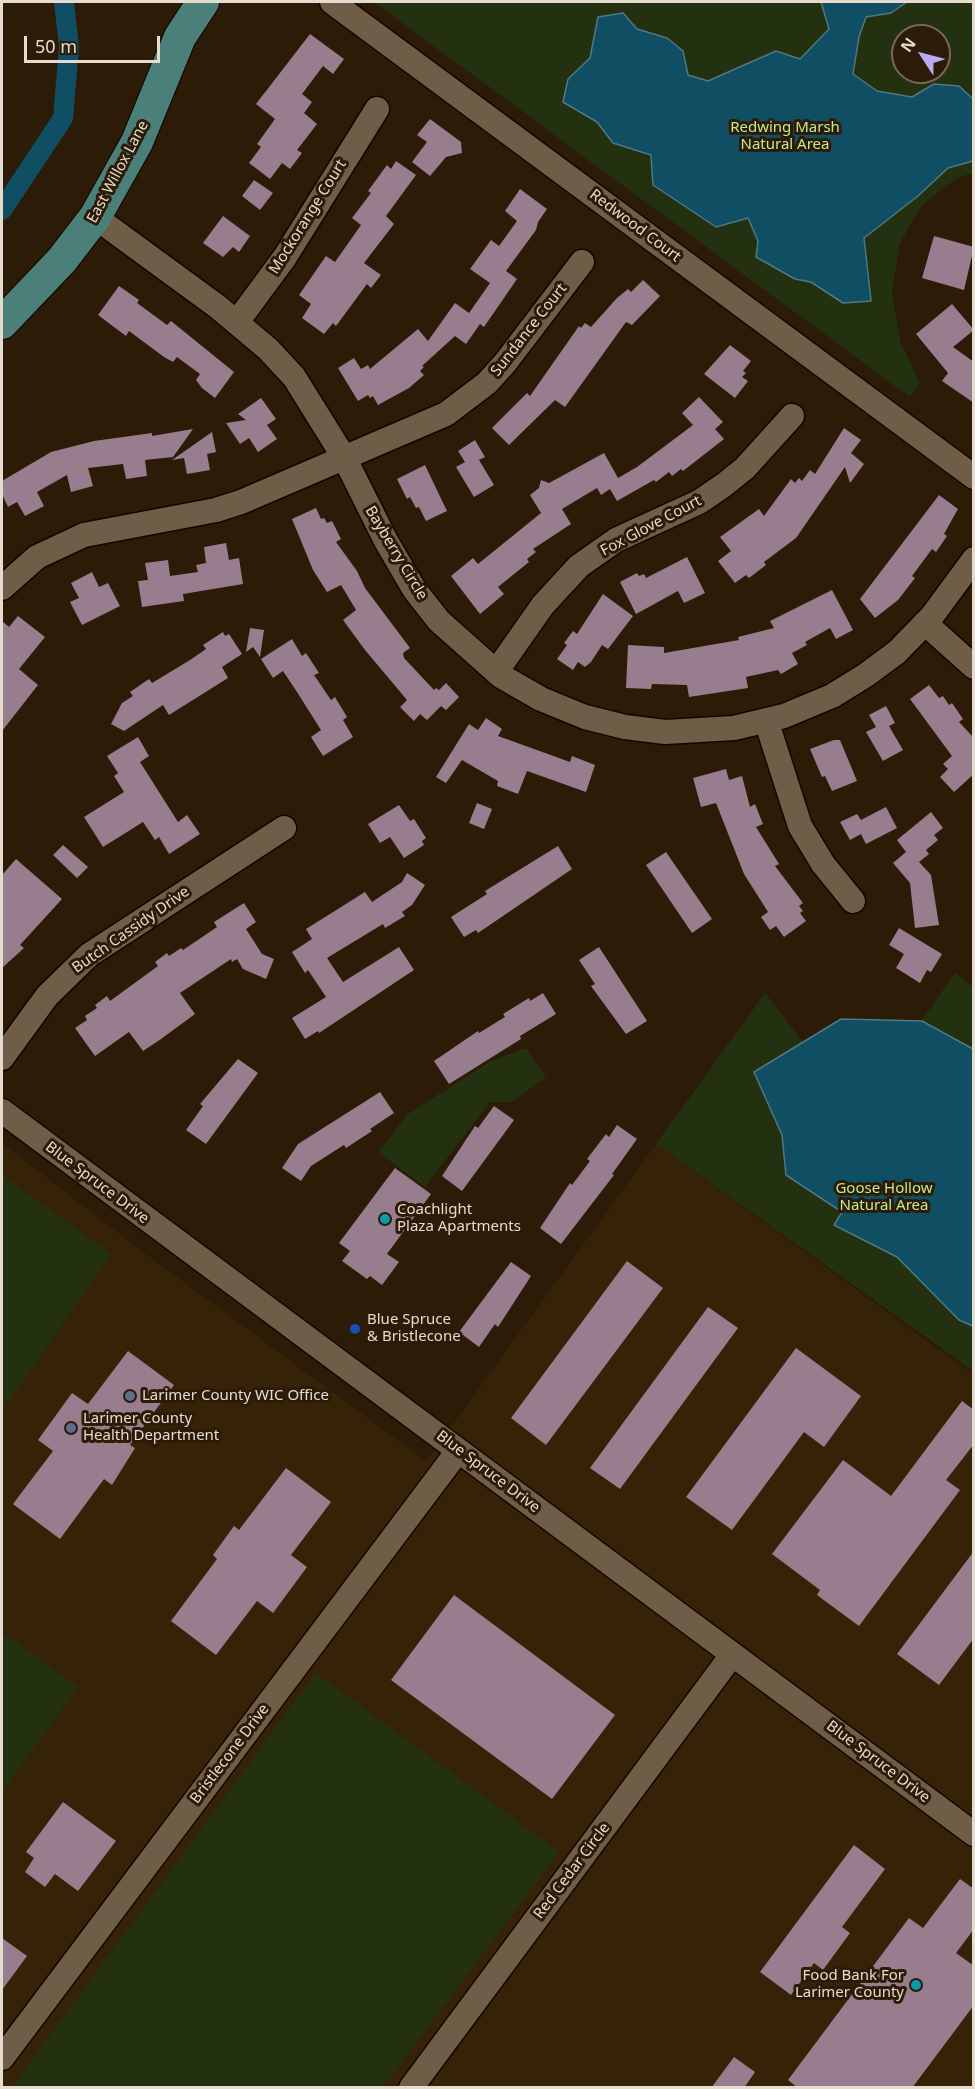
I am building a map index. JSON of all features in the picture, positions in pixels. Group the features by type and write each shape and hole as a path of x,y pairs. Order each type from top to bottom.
{"main road":[{"name":"East Willox Lane","path":"2,323 62,260 95,217 136,142 180,37 203,2"}],"street":[{"name":"Redwood Court","path":"332,2 974,477"},
{"name":"Mockorange Court","path":"237,322 285,257 377,109"},
{"name":"Bayberry Circle","path":"95,217 237,322 268,349 294,377 345,459 386,542 414,589 446,628 496,672 541,699 585,717 626,727 665,732 734,728 784,716 832,696 897,652 925,623 974,559"},
{"name":"Sundance Court","path":"2,588 37,557 84,535 216,510 242,502 422,426 468,400 505,363 582,262"},
{"name":"Fox Glove Court","path":"496,672 543,606 579,566 616,540 699,502 724,485 745,468 792,416"},
{"path":"925,623 974,667"},
{"path":"766,720 800,826 823,864 853,902"},
{"name":"Butch Cassidy Drive","path":"2,1058 47,996 89,955 284,828"},
{"name":"Blue Spruce Drive","path":"2,1111 974,1834"},
{"name":"Bristlecone Drive","path":"2,2058 458,1450"},
{"name":"Red Cedar Circle","path":"411,2088 732,1654"}],"shaded area":[{"path":"2,1143 139,1249 426,1461 656,1144 973,1374 973,2087 2,2087"}],"green space":[{"name":"Redwing Marsh Natural Area","path":"374,2 973,2 973,173 957,178 922,205 900,243 892,291 900,341 920,383 910,397"},
{"name":"Goose Hollow Natural Area","path":"955,973 974,988 973,1371 656,1144 765,993 857,1112"},
{"path":"526,1048 546,1077 512,1102 490,1102 425,1187 378,1152 408,1114 491,1061"},
{"path":"2,1175 111,1254 2,1411"},
{"path":"2,1632 78,1687 2,1792"},
{"path":"316,1673 559,1852 383,2087 12,2087"}],"water":[{"path":"821,2 907,2 891,13 866,17 859,37 853,74 877,91 912,97 934,84 959,86 973,99 973,161 948,168 918,196 864,238 871,301 843,303 811,282 795,279 756,257 758,241 748,218 716,227 653,185 651,155 613,143 597,122 563,102 568,79 590,58 598,17 623,13 637,29 667,38 683,51 688,75 708,81 776,51 800,59 829,29"},
{"path":"841,1019 922,1021 973,1049 973,1326 959,1320 897,1257 834,1225 842,1212 786,1175 782,1135 754,1072"}],"building":[{"path":"310,34 344,59 333,74 323,66 302,94 312,102 304,113 317,124 297,150 302,153 290,169 282,163 270,179 249,163 261,147 257,144 275,119 256,104"},
{"path":"430,119 461,142 462,153 446,157 430,176 412,162 427,142 417,135"},
{"path":"396,161 416,175 386,216 394,224 364,263 381,275 371,288 367,284 336,326 333,323 324,334 302,318 311,304 299,295 326,256 335,262 361,225 352,218 371,193 368,191 387,165 391,169"},
{"path":"254,180 273,193 260,210 242,196"},
{"path":"520,189 547,209 538,222 536,230 506,271 517,279 484,327 480,324 466,344 455,336 422,366 424,367 420,371 424,375 409,388 378,405 373,396 370,398 368,395 358,401 338,368 354,358 361,369 368,365 370,369 418,329 428,341 455,303 469,313 490,283 470,269 491,240 499,246 517,221 505,211"},
{"path":"223,216 250,236 239,252 233,247 223,257 203,243"},
{"path":"934,236 974,247 964,290 922,278"},
{"path":"643,280 660,296 632,325 626,322 565,407 555,400 509,445 492,428 527,393 530,396 579,326 581,328 585,323 591,327 617,298 628,289 631,292"},
{"path":"119,286 139,300 137,303 167,325 171,321 234,372 215,398 196,380 200,374 177,357 173,362 129,331 126,336 98,315"},
{"path":"952,304 974,330 953,347 974,362 974,403 942,381 948,373 916,334"},
{"path":"730,345 751,361 743,371 746,373 742,377 748,381 735,398 704,374"},
{"path":"699,397 723,422 715,429 724,439 683,471 681,469 672,476 669,472 656,482 654,480 617,501 610,489 601,495 597,488 562,509 571,524 533,549 536,552 527,559 529,562 498,587 504,594 480,614 451,576 473,558 478,564 541,513 530,495 539,488 541,480 549,483 604,453 618,478 637,467 693,425 682,413"},
{"path":"261,398 276,419 267,425 277,439 258,452 249,438 240,444 226,423 246,420 238,414"},
{"path":"844,428 861,440 851,453 864,464 850,483 845,467 796,538 764,562 766,565 749,578 746,575 735,583 718,561 731,551 720,537 759,509 764,516 791,479 795,483 799,478 802,481 810,470 815,474"},
{"path":"193,429 173,457 145,460 147,476 126,479 123,464 88,468 93,486 71,492 67,475 37,492 44,506 25,516 17,502 8,507 2,494 2,481 51,452 94,441 152,433 152,436"},
{"path":"212,432 216,452 207,454 210,470 187,474 184,458 172,460"},
{"path":"475,440 485,457 479,460 494,485 474,497 456,467 465,462 458,451"},
{"path":"425,465 447,511 426,521 419,507 416,508 410,497 407,499 397,479"},
{"path":"939,495 958,509 944,534 947,536 936,552 932,549 912,576 915,578 898,600 875,618 860,599"},
{"path":"316,508 321,519 324,518 327,523 332,521 341,539 336,542 357,571 365,588 410,648 403,653 404,658 434,690 436,688 439,690 446,683 459,697 446,710 441,706 427,720 420,714 414,721 400,707 407,700 343,620 356,610 341,585 327,592 313,570 292,519"},
{"path":"226,543 229,560 239,558 243,584 183,594 184,601 142,607 138,581 148,580 145,563 168,560 170,576 198,572 196,565 206,563 204,547"},
{"path":"687,557 705,593 684,603 678,591 636,614 620,582 637,573 639,576 644,574 646,578"},
{"path":"92,572 99,587 108,583 120,606 82,625 70,602 79,598 71,583"},
{"path":"832,590 853,630 836,639 830,628 805,642 807,645 792,653 798,664 781,674 778,670 746,677 748,688 689,697 687,685 652,684 651,689 626,688 628,645 664,647 664,653 739,640 738,637 774,628 770,621"},
{"path":"603,594 633,616 608,649 602,645 591,662 585,667 578,662 573,670 557,659 567,645 564,643 573,631 577,634"},
{"path":"18,616 45,637 19,669 38,685 2,731 2,621 9,627"},
{"path":"250,628 264,630 260,657 253,647 246,652"},
{"path":"223,632 225,636 229,634 242,654 222,667 228,678 169,715 163,705 124,731 111,724 122,703 133,696 130,692 149,679 152,683 190,660 206,649 203,645"},
{"path":"292,639 302,656 306,653 319,673 314,675 331,700 335,697 347,717 343,720 353,737 323,756 311,737 321,730 297,692 283,671 273,678 261,659"},
{"path":"929,685 939,698 943,696 949,705 952,703 963,719 959,722 974,738 974,774 954,792 940,777 948,769 943,764 952,756 910,699"},
{"path":"886,706 895,723 889,726 903,750 883,761 866,732 876,727 869,715"},
{"path":"486,718 502,729 498,736 570,762 572,756 595,765 586,792 527,771 518,794 497,786 498,781 462,760 446,783 436,777 469,724 478,730"},
{"path":"138,737 149,756 140,762 178,822 187,815 200,834 169,854 159,837 155,840 143,822 103,847 84,817 124,792 114,776 118,773 107,756"},
{"path":"840,740 857,781 832,791 825,776 822,777 810,749"},
{"path":"726,769 729,780 742,776 750,807 755,804 763,824 756,827 779,864 775,866 803,903 799,906 803,911 800,913 806,921 784,937 776,926 770,930 761,917 768,912 744,874 716,803 701,807 693,778"},
{"path":"477,803 492,809 484,829 469,823"},
{"path":"399,805 410,821 414,819 426,838 422,841 424,845 404,858 390,837 380,843 368,824"},
{"path":"886,807 897,828 866,844 861,834 850,840 840,822 857,814 861,820"},
{"path":"931,812 943,828 934,835 938,840 926,850 929,854 919,862 931,875 939,925 915,928 910,883 893,863 906,852 897,840"},
{"path":"63,845 88,867 77,878 53,855"},
{"path":"558,846 572,869 478,933 476,930 464,937 451,917 487,894 485,891"},
{"path":"666,852 712,919 692,933 646,865"},
{"path":"16,859 62,899 20,945 24,948 2,968 2,875"},
{"path":"407,873 425,885 412,905 402,912 405,916 385,928 383,924 327,958 343,982 399,947 414,970 319,1033 318,1031 305,1039 292,1018 326,997 308,970 305,973 292,952 312,939 306,929 365,892 372,902 402,882"},
{"path":"244,903 256,922 246,929 262,954 274,959 266,979 243,969 237,959 232,962 231,959 180,993 195,1014 161,1039 143,1051 129,1032 95,1056 75,1028 87,1020 85,1016 97,1008 95,1005 107,996 110,1001 158,966 155,962 167,953 169,956 181,948 183,950 217,927 214,922"},
{"path":"899,928 942,954 931,972 927,970 920,983 896,968 904,954 889,945"},
{"path":"599,947 647,1021 626,1034 591,986 595,984 579,960"},
{"path":"543,993 556,1014 449,1084 434,1061 478,1031 479,1033 505,1017 503,1014 529,998 530,1001"},
{"path":"238,1059 258,1073 206,1144 186,1130 203,1106 200,1104"},
{"path":"380,1092 394,1113 370,1129 372,1131 346,1148 344,1145 311,1166 301,1181 282,1168 298,1144"},
{"path":"494,1106 514,1120 462,1191 442,1176 475,1126 478,1128"},
{"path":"617,1125 637,1139 612,1174 614,1175 561,1244 540,1228 570,1183 572,1185 590,1161 587,1159 606,1134 609,1137"},
{"name":"Coachlight Plaza Apartments","path":"395,1168 431,1194 387,1254 399,1262 382,1285 370,1276 367,1279 342,1261 350,1251 339,1243"},
{"path":"627,1261 663,1288 546,1445 511,1418"},
{"path":"511,1262 531,1276 498,1327 495,1324 479,1347 459,1332"},
{"path":"708,1307 738,1328 620,1489 590,1468"},
{"path":"796,1348 861,1396 824,1447 804,1432 732,1530 686,1497"},
{"path":"128,1351 174,1385 130,1445 135,1448 112,1485 104,1479 60,1539 13,1504 53,1451 38,1440 72,1393 88,1404"},
{"path":"962,1401 974,1410 974,1444 946,1480 960,1490 859,1626 817,1595 820,1590 772,1554 843,1460 891,1496"},
{"path":"286,1468 331,1502 291,1555 307,1567 273,1613 257,1601 216,1655 171,1621 217,1559 213,1555 234,1526 239,1530"},
{"path":"974,1551 974,1638 939,1685 897,1654"},
{"path":"454,1595 615,1715 552,1799 391,1680"},
{"path":"63,1802 116,1841 78,1891 55,1874 45,1887 25,1872 34,1858 26,1852"},
{"path":"854,1845 885,1869 842,1927 850,1933 823,1970 814,1963 791,1995 760,1972"},
{"name":"Food Bank For Larimer County","path":"960,1879 974,1889 974,1929 956,1953 974,1966 974,2005 912,2088 798,2088 788,2080 909,1918 923,1928"},
{"path":"2,1938 27,1956 2,1990"},
{"path":"734,2057 755,2072 744,2088 711,2088"}],"waterway":[{"path":"2,210 63,118 69,47 64,2"}],"place":[{"name":"Coachlight Plaza Apartments","path":"385,1219"},
{"name":"Blue Spruce & Bristlecone","path":"355,1329"},
{"name":"Larimer County WIC Office","path":"130,1396"},
{"name":"Larimer County Health Department","path":"71,1428"},
{"name":"Food Bank For Larimer County","path":"916,1985"}]}
